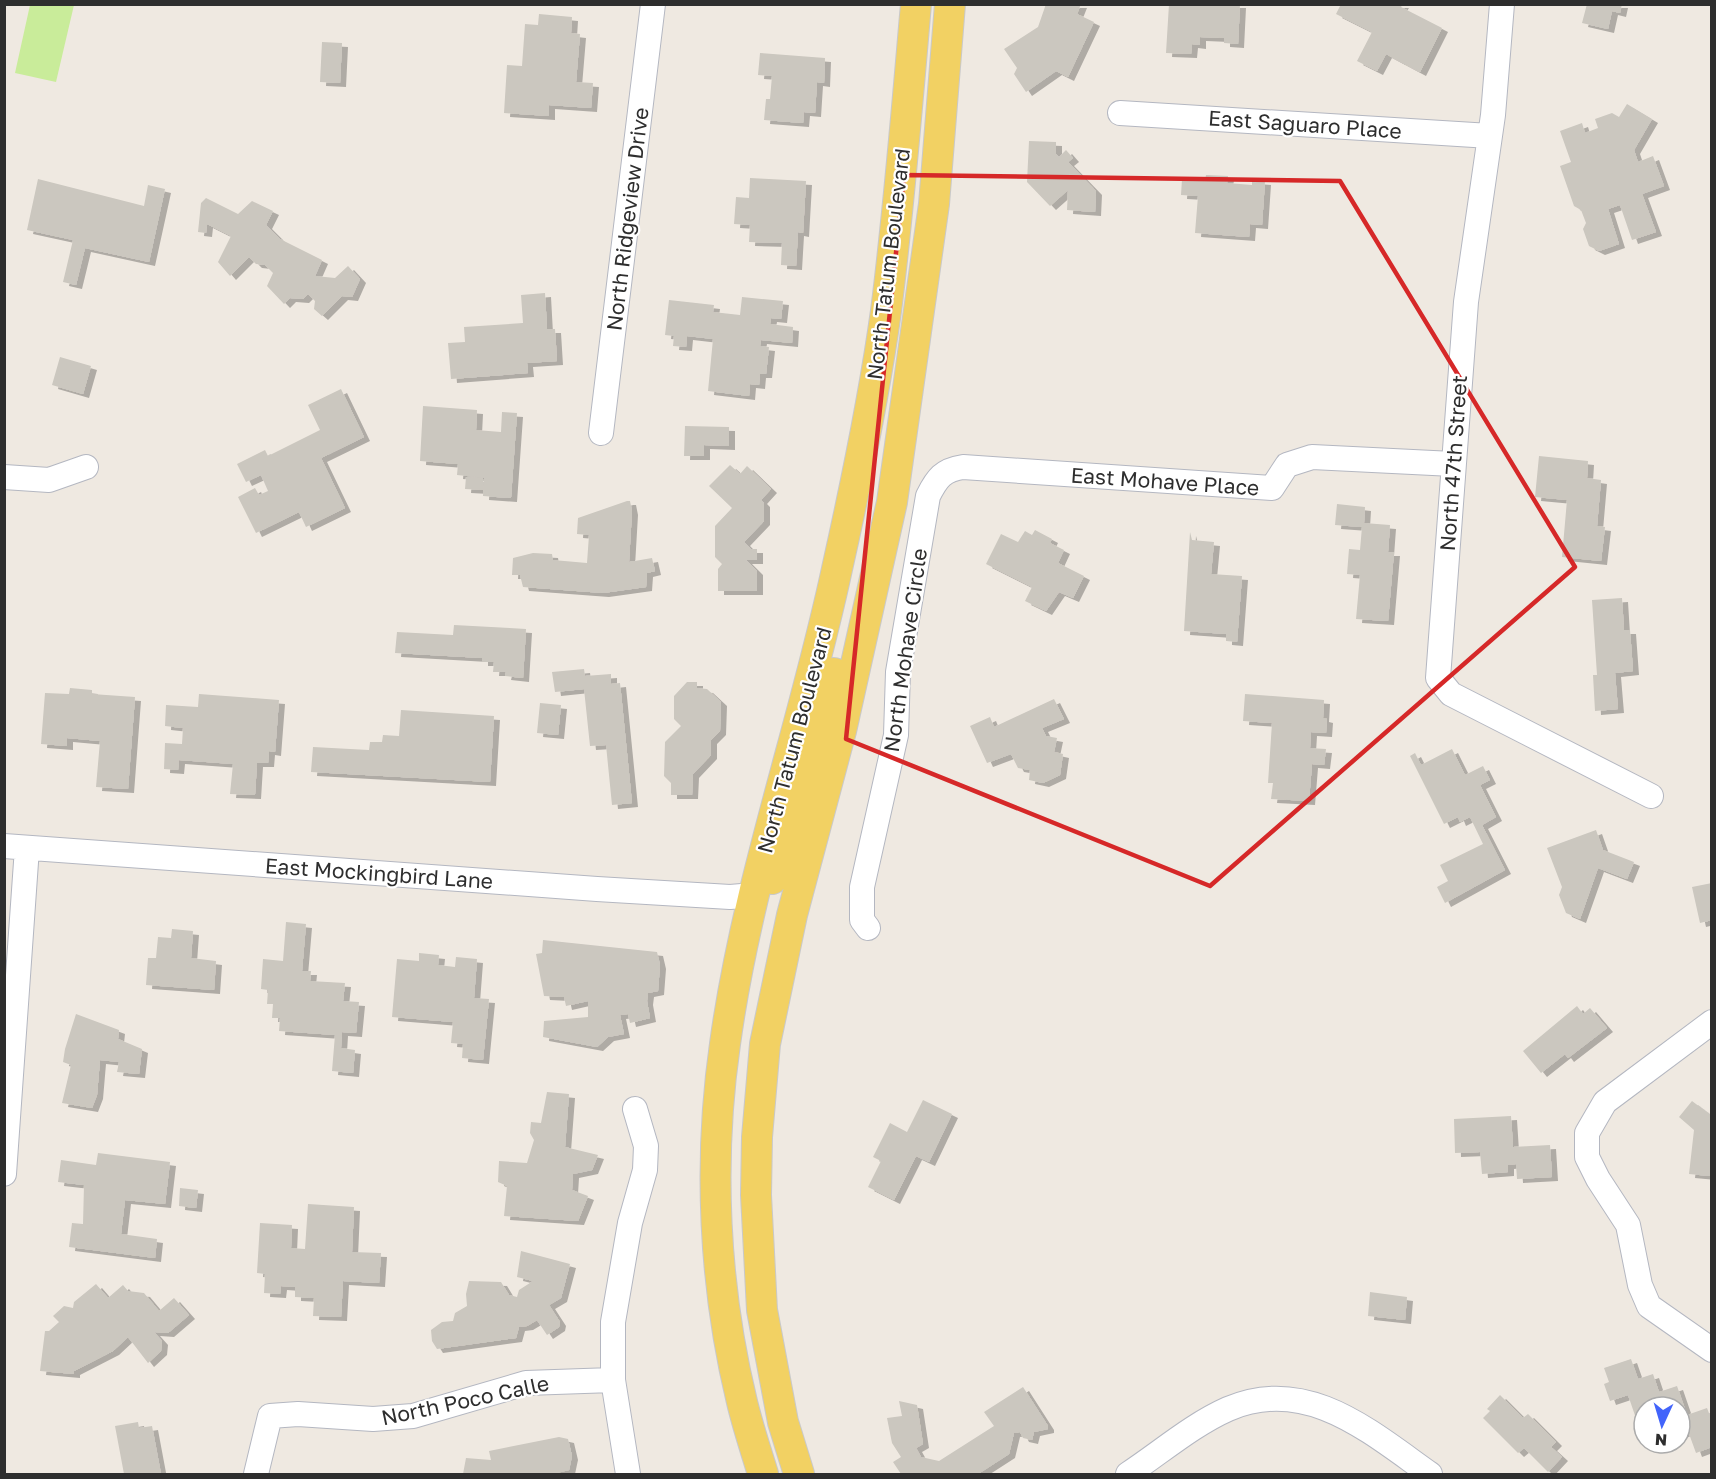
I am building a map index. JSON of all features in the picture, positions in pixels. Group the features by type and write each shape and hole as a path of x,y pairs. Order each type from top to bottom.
{"main road":[{"name":"North Tatum Boulevard","path":"763,1474 742,1403 721,1276 716,1183 725,1043 754,895 836,574 861,458 886,312 916,4"},
{"name":"North Tatum Boulevard","path":"800,1474 783,1422 762,1310 756,1195 761,1075 776,983 841,731 886,537 934,204 950,4"},
{"path":"754,895 768,885 784,858 799,811 857,584 886,537"}],"street":[{"name":"North Ridgeview Drive","path":"601,434 653,4"},
{"name":"North 47th Street","path":"1502,4 1490,136 1471,257 1437,669 1442,686 1451,694 1651,796"},
{"name":"East Saguaro Place","path":"1120,113 1490,136"},
{"name":"East Mohave Place","path":"938,477 949,469 963,467 1272,488 1287,465 1312,457 1453,465"},
{"path":"4,477 50,480 86,468"},
{"name":"North Mohave Circle","path":"868,928 862,920 862,887 896,735 900,659 928,496 938,477"},
{"name":"East Mockingbird Lane","path":"16,847 597,889 730,897 754,895"},
{"path":"4,1174 16,847"},
{"path":"1712,1022 1605,1102 1587,1133 1587,1157 1598,1179 1629,1225 1640,1285 1649,1306 1712,1350"},
{"path":"628,1474 613,1380 613,1322 630,1223 645,1170 646,1146 635,1109"},
{"name":"North Poco Calle","path":"256,1474 270,1416 298,1414 373,1419 403,1417 457,1404 526,1383 613,1380"},
{"path":"1128,1474 1202,1424 1229,1409 1274,1397 1305,1400 1330,1409 1430,1474"}],"highlighted area":[{"path":"904,175 1340,181 1575,567 1210,886 846,739"}],"green space":[{"path":"30,5 74,5 56,82 15,73"}],"building":[{"path":"1046,4 1081,4 1077,14 1094,22 1068,77 1056,71 1026,92 1014,74 1017,68 1004,49 1038,27"},
{"path":"1169,4 1240,4 1238,44 1224,43 1224,38 1200,37 1200,45 1192,44 1191,54 1166,53"},
{"path":"1341,4 1403,4 1401,7 1442,28 1420,72 1386,54 1377,71 1357,61 1372,32 1336,14"},
{"path":"1587,4 1622,4 1620,13 1612,11 1608,29 1582,23"},
{"path":"539,14 572,17 571,33 580,34 576,82 593,83 591,108 549,105 549,116 504,113 507,65 522,66 525,24 538,25"},
{"path":"322,42 342,43 340,83 320,82"},
{"path":"760,53 825,58 824,83 817,82 815,113 804,112 803,123 764,120 766,99 770,99 772,76 758,75"},
{"path":"1627,104 1652,119 1634,150 1638,162 1653,156 1664,186 1642,194 1656,232 1632,240 1620,205 1608,209 1619,244 1599,251 1589,246 1583,229 1586,223 1581,210 1574,206 1560,166 1571,162 1560,131 1582,123 1585,133 1598,128 1595,119 1612,113 1619,117"},
{"path":"1029,141 1056,142 1056,154 1059,157 1066,150 1073,158 1068,162 1096,191 1095,212 1067,210 1068,190 1050,206 1027,182"},
{"path":"1206,175 1228,176 1227,183 1252,185 1252,180 1265,181 1262,225 1250,224 1249,237 1195,233 1198,196 1181,195 1182,179 1205,180"},
{"path":"750,178 806,181 803,233 798,232 796,266 781,265 782,243 749,242 750,225 734,224 736,197 749,198"},
{"path":"38,179 144,206 148,185 165,189 149,262 85,248 76,285 63,282 73,240 27,230"},
{"path":"206,198 238,214 252,201 273,211 266,225 280,239 322,260 315,276 335,278 348,266 360,279 352,297 342,296 322,316 314,309 315,301 308,294 303,299 290,298 284,304 267,286 273,273 265,265 256,264 249,257 230,276 218,262 231,236 207,224 206,233 198,232 201,203"},
{"path":"545,293 547,329 555,329 557,361 527,363 528,373 451,379 448,343 465,342 464,327 523,323 521,295"},
{"path":"742,297 783,301 781,319 771,318 770,324 793,327 792,343 761,340 760,346 769,347 766,374 760,374 759,385 750,384 749,396 708,391 713,339 687,336 686,347 673,346 674,336 665,335 669,300 714,305 713,312 740,315"},
{"path":"60,357 91,366 83,394 52,385"},
{"path":"341,389 364,437 321,458 345,508 306,527 299,512 256,533 238,497 255,488 259,495 268,491 261,475 246,482 237,464 265,450 268,456 320,430 308,405"},
{"path":"423,406 477,410 476,430 501,432 502,412 517,413 511,498 483,496 484,478 487,478 457,475 458,464 420,461"},
{"path":"685,426 729,427 729,446 704,445 704,456 684,456"},
{"path":"1539,456 1588,461 1587,478 1601,480 1597,526 1605,527 1601,561 1562,557 1567,500 1535,497"},
{"path":"730,465 740,474 747,466 771,489 761,500 764,503 764,521 744,542 751,549 757,549 757,560 746,560 757,571 757,591 718,591 718,569 722,564 715,557 715,526 732,508 709,486"},
{"path":"466,477 483,478 483,490 465,489"},
{"path":"630,501 632,511 629,562 652,558 655,571 647,573 646,587 603,593 523,587 520,575 512,575 513,558 533,553 552,554 553,560 587,563 589,535 577,534 578,518"},
{"path":"1337,504 1365,507 1364,523 1390,525 1388,552 1394,552 1388,621 1356,619 1360,575 1347,574 1349,549 1360,550 1362,527 1335,525"},
{"path":"1035,530 1052,539 1050,543 1064,550 1058,563 1084,576 1073,598 1059,592 1046,611 1025,601 1032,587 986,564 1001,534 1018,542 1025,531 1032,535"},
{"path":"1190,532 1192,540 1214,542 1211,574 1242,576 1237,642 1226,641 1226,634 1184,631"},
{"path":"1622,598 1624,630 1630,630 1633,671 1615,673 1618,709 1595,711 1593,675 1597,675 1592,600"},
{"path":"454,625 526,629 523,678 505,676 506,672 493,672 494,662 482,662 482,658 395,653 397,632 453,635"},
{"path":"584,669 585,676 611,674 611,684 620,683 632,803 612,805 606,745 590,746 584,689 555,692 552,672"},
{"path":"687,682 697,682 697,688 707,689 721,702 720,731 711,740 711,755 693,774 692,795 671,795 671,783 664,776 665,742 681,726 674,719 674,696"},
{"path":"70,688 92,690 92,694 135,697 128,789 96,787 100,741 67,738 67,746 41,744 45,693 69,694"},
{"path":"199,694 279,700 275,752 269,751 268,763 257,763 255,795 230,794 233,764 179,760 178,770 164,769 165,743 182,744 183,728 165,726 166,705 198,707"},
{"path":"1245,694 1324,700 1323,718 1327,719 1326,733 1311,732 1310,748 1326,749 1324,765 1312,764 1309,801 1271,799 1273,783 1268,783 1272,723 1243,721"},
{"path":"1054,699 1064,719 1042,728 1046,736 1057,738 1054,752 1063,754 1060,775 1043,783 1029,780 1030,770 1018,768 1011,754 987,763 970,726 990,717 994,727"},
{"path":"540,703 561,705 558,735 537,733"},
{"path":"401,710 494,716 490,782 311,772 313,747 369,750 370,742 382,742 383,735 399,736"},
{"path":"1452,749 1465,775 1483,766 1490,780 1480,785 1496,817 1482,825 1505,870 1445,903 1437,887 1448,881 1440,865 1483,844 1470,817 1460,822 1458,817 1444,824 1410,756 1415,753 1421,765"},
{"path":"1596,830 1603,850 1634,862 1627,879 1598,868 1580,919 1566,913 1559,895 1562,887 1547,848"},
{"path":"1712,883 1712,920 1700,923 1692,887"},
{"path":"286,922 306,924 302,971 311,971 310,981 345,983 343,1001 359,1002 356,1033 342,1032 341,1048 355,1050 353,1073 332,1071 335,1035 279,1031 280,1018 272,1018 273,1004 267,1004 268,990 261,989 263,959 283,961"},
{"path":"172,929 193,931 191,958 216,961 214,990 146,985 148,958 156,958 158,937 171,938"},
{"path":"543,940 657,952 660,965 658,991 648,993 650,1018 630,1023 628,1014 620,1015 624,1034 608,1037 597,1047 543,1037 544,1021 588,1017 588,1001 566,1006 564,997 544,996 536,954 542,953"},
{"path":"419,953 439,955 438,965 455,967 456,957 477,959 474,998 489,999 483,1060 462,1058 463,1044 451,1043 453,1022 392,1017 397,959 419,961"},
{"path":"1577,1006 1583,1014 1590,1008 1607,1028 1568,1058 1565,1054 1541,1073 1523,1051"},
{"path":"76,1014 119,1030 118,1039 142,1049 139,1074 117,1072 119,1062 100,1060 97,1095 92,1108 62,1103 71,1065 63,1062 65,1049"},
{"path":"547,1092 569,1094 565,1147 598,1155 592,1170 573,1174 572,1190 588,1196 578,1221 504,1216 507,1186 498,1182 499,1161 527,1163 534,1140 530,1133 531,1122 541,1123"},
{"path":"923,1100 952,1114 929,1162 916,1156 894,1200 868,1187 881,1161 873,1157 890,1123 907,1132"},
{"path":"1692,1101 1712,1116 1710,1176 1689,1174 1694,1130 1679,1117"},
{"path":"1511,1116 1513,1147 1550,1145 1552,1177 1517,1179 1516,1164 1508,1165 1508,1172 1482,1174 1480,1152 1455,1153 1454,1119"},
{"path":"98,1153 170,1162 165,1204 125,1200 121,1234 157,1239 155,1258 69,1247 72,1223 83,1224 84,1185 58,1182 61,1160 96,1165"},
{"path":"180,1188 198,1190 196,1208 179,1206"},
{"path":"308,1204 354,1207 352,1252 381,1253 379,1283 343,1281 341,1317 313,1316 314,1298 295,1297 295,1287 281,1286 280,1294 264,1293 265,1274 257,1273 260,1223 292,1225 291,1248 305,1249"},
{"path":"521,1251 570,1264 561,1298 549,1305 560,1322 559,1327 547,1335 537,1320 527,1326 519,1327 516,1338 437,1349 432,1341 431,1330 442,1322 453,1321 455,1313 467,1306 466,1294 469,1281 501,1282 509,1295 517,1297 519,1290 533,1281 517,1277"},
{"path":"96,1284 108,1298 123,1285 128,1291 144,1293 159,1311 174,1298 189,1315 168,1333 154,1332 162,1341 161,1351 148,1363 128,1337 113,1351 74,1371 74,1374 40,1371 45,1331 49,1331 59,1322 53,1316 64,1306 73,1308 74,1302"},
{"path":"1370,1292 1407,1297 1405,1320 1368,1316"},
{"path":"1631,1359 1638,1379 1653,1374 1659,1392 1677,1386 1680,1395 1632,1395 1632,1407 1628,1395 1610,1401 1604,1384 1609,1382 1604,1368"},
{"path":"1023,1387 1048,1429 1034,1432 1032,1440 1023,1438 1020,1432 1014,1433 1009,1454 978,1474 901,1474 893,1462 901,1457 892,1443 887,1418 902,1416 899,1401 917,1405 923,1444 916,1448 921,1457 939,1461 994,1426 984,1412"},
{"path":"1500,1395 1523,1418 1528,1414 1556,1442 1551,1447 1562,1457 1548,1472 1524,1448 1518,1453 1483,1418 1490,1411 1487,1409"},
{"path":"1707,1408 1712,1421 1712,1447 1696,1453 1692,1442 1692,1413"},
{"path":"138,1422 139,1428 152,1426 161,1474 124,1474 115,1426"},
{"path":"559,1437 568,1439 572,1456 569,1470 552,1474 463,1474 466,1458 491,1460 489,1451"}]}
